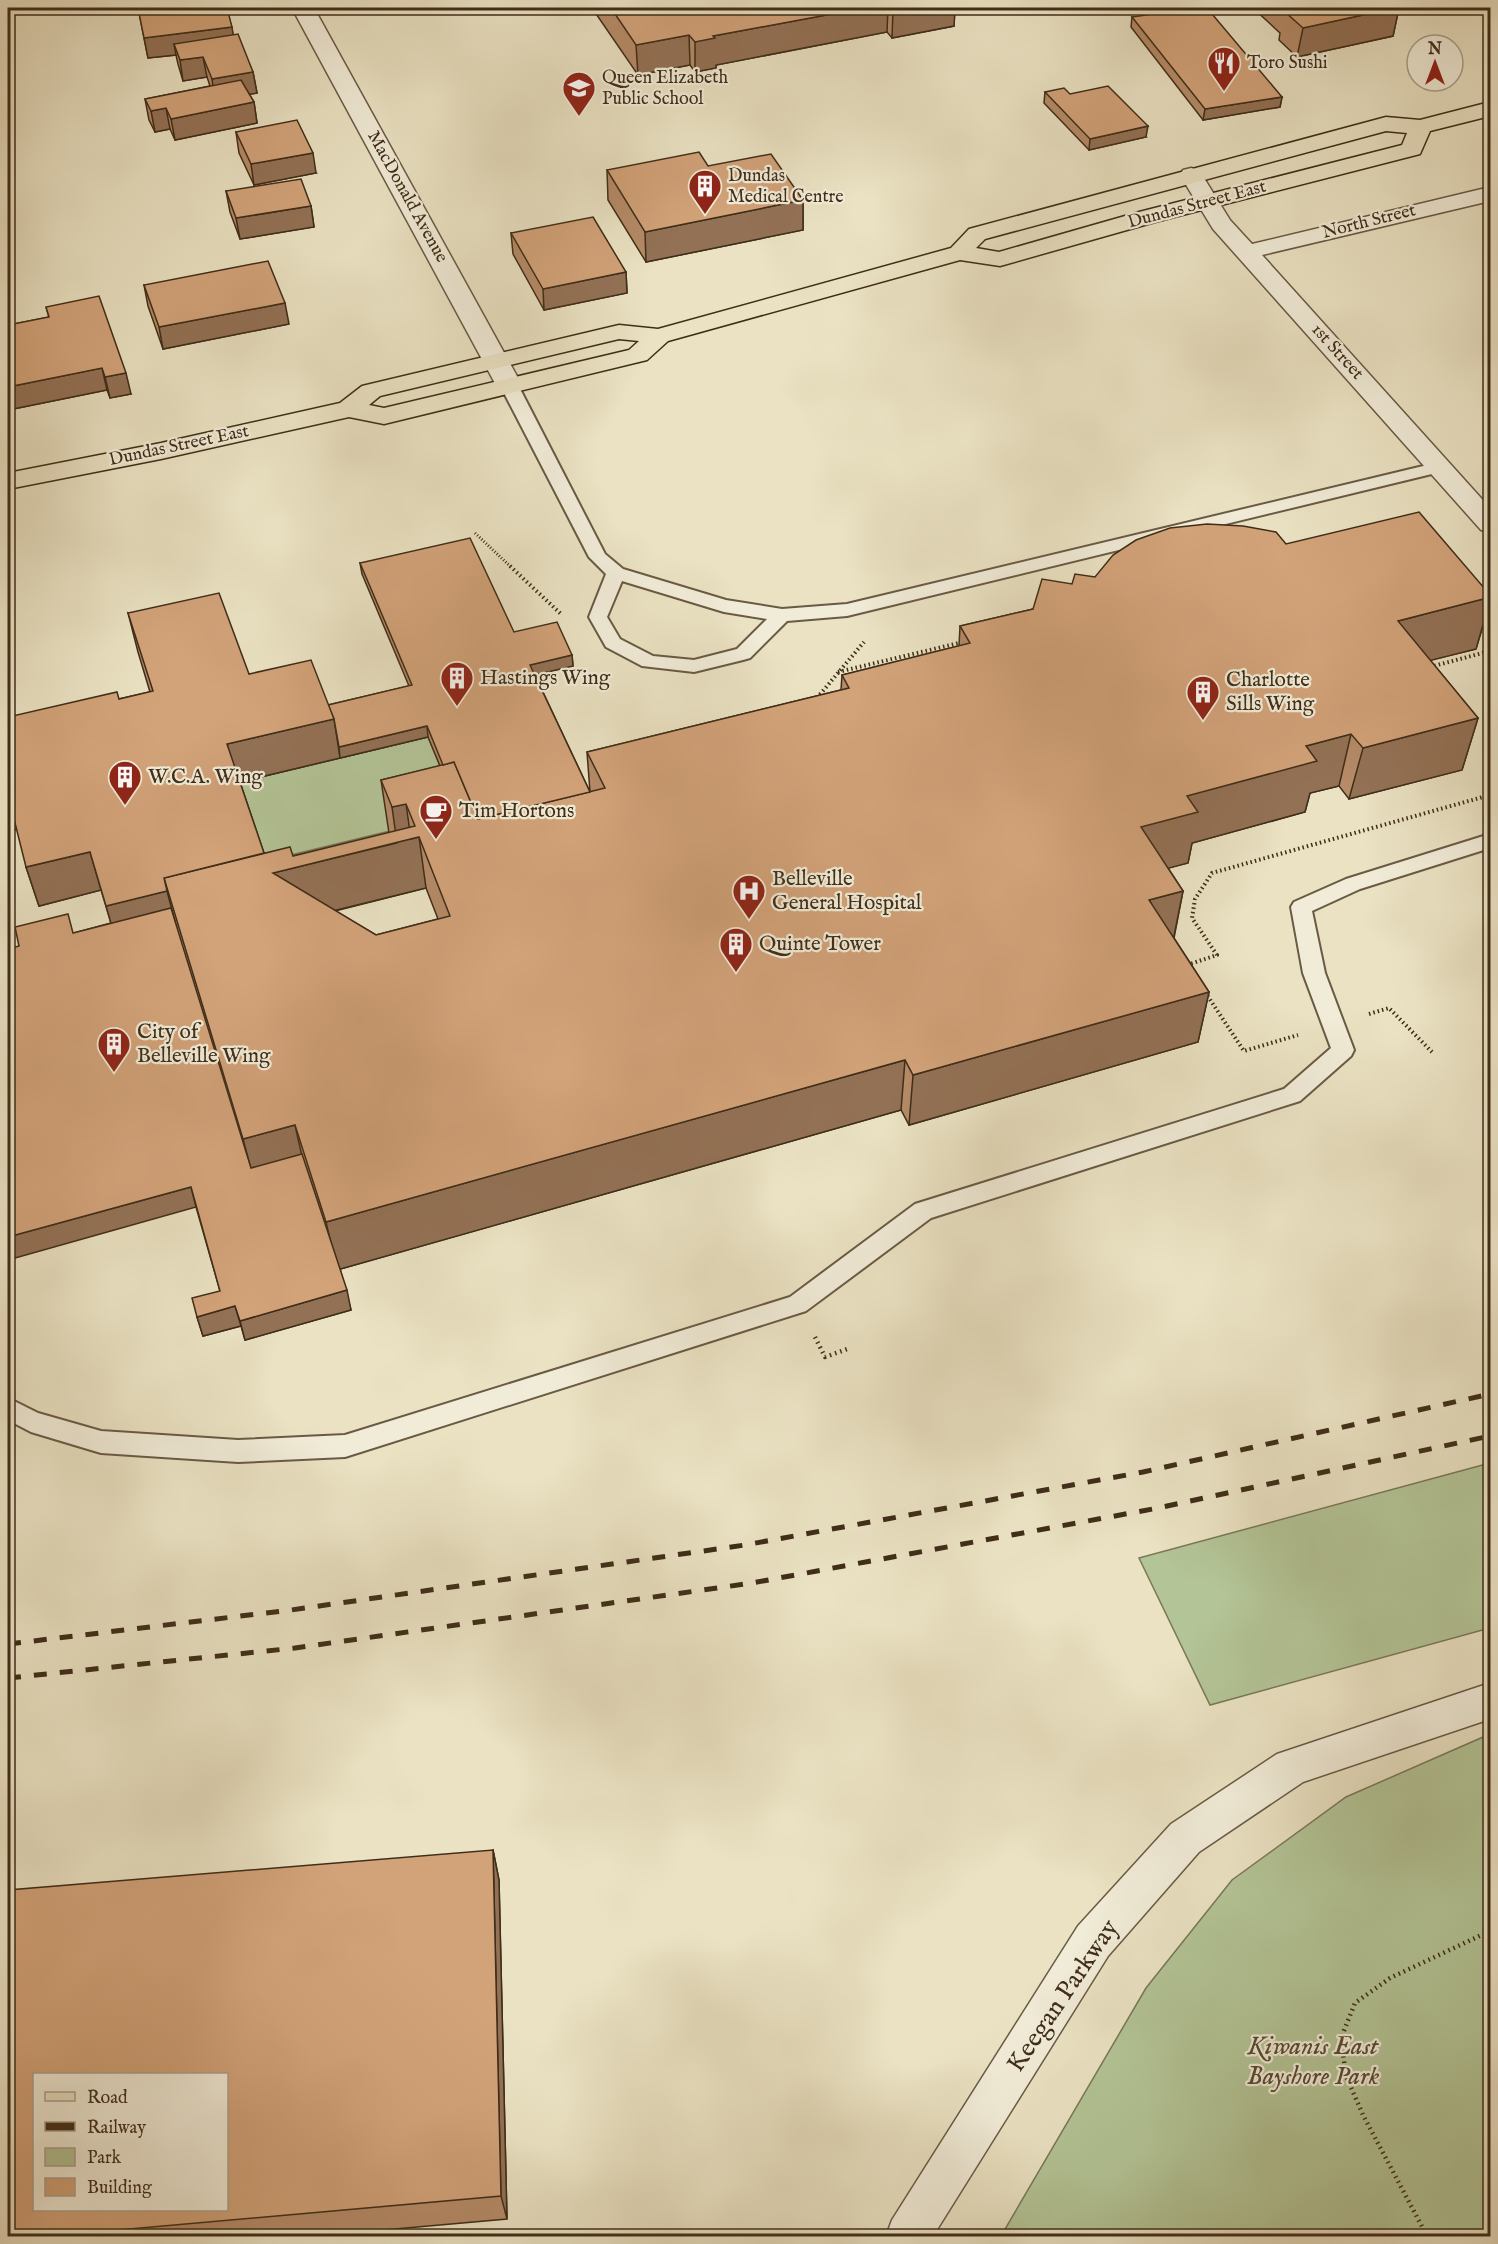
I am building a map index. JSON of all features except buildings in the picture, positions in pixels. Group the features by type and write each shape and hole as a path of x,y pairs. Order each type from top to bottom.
{"main road":[{"name":"Dundas Street East","path":"960,252 977,234 1191,175 1386,124 1420,127 1491,109"},
{"name":"Dundas Street East","path":"349,409 371,391 619,332 659,336 960,252 1000,259 1412,149 1420,127"},
{"name":"Dundas Street East","path":"8,481 161,451 349,409 384,416 638,355 659,336"}],"street":[{"name":"MacDonald Avenue","path":"303,8 510,387"},
{"name":"1st Street","path":"1191,175 1221,224 1491,524"},
{"name":"North Street","path":"1247,252 1491,194"},
{"name":"Keegan Parkway","path":"908,2236 1093,1941 1185,1838 1291,1767 1491,1701"}],"lane":[{"path":"510,387 598,558 616,573 724,606 782,615 847,610 1440,467"},
{"path":"616,573 598,617 613,643 649,662 694,666 742,654 782,615"},
{"path":"8,1408 31,1421 101,1442 238,1451 345,1446 798,1304 923,1211 1292,1095 1342,1050 1314,973 1302,906 1353,884 1491,842"}],"path":[{"path":"475,533 560,611 565,621"},
{"path":"810,705 865,641 847,610"},
{"path":"838,672 972,640"},
{"path":"1423,669 1491,651"},
{"path":"1187,965 1216,955 1192,918 1195,899 1212,873 1491,795"},
{"path":"1179,960 1187,965 1194,974"},
{"path":"1200,984 1244,1052 1389,1008 1432,1052"},
{"path":"825,1357 850,1348"},
{"path":"1427,2236 1363,2115 1346,2076 1341,2038 1355,2003 1390,1978 1491,1931"}],"green space":[{"path":"428,737 460,814 262,862 235,783"},
{"path":"1490,1463 1490,1628 1210,1705 1139,1558"},
{"name":"Kiwanis East Bayshore Park","path":"1490,1734 1490,2236 1001,2236 1146,1988 1232,1880 1346,1797"}],"railway":[{"path":"8,1644 291,1610 745,1545 1143,1472 1490,1394"},
{"path":"8,1678 295,1648 752,1583 1158,1508 1490,1436"}],"place":[{"name":"Toro Sushi","path":"1224,92"},
{"name":"Queen Elizabeth Public School","path":"579,117"},
{"name":"Dundas Medical Centre","path":"705,215"},
{"name":"Hastings Wing","path":"457,707"},
{"name":"Charlotte Sills Wing","path":"1203,721"},
{"name":"W.C.A. Wing","path":"125,806"},
{"name":"Tim Hortons","path":"436,840"},
{"name":"Belleville General Hospital","path":"749,920"},
{"name":"Quinte Tower","path":"736,973"},
{"name":"City of Belleville Wing","path":"114,1073"}]}
